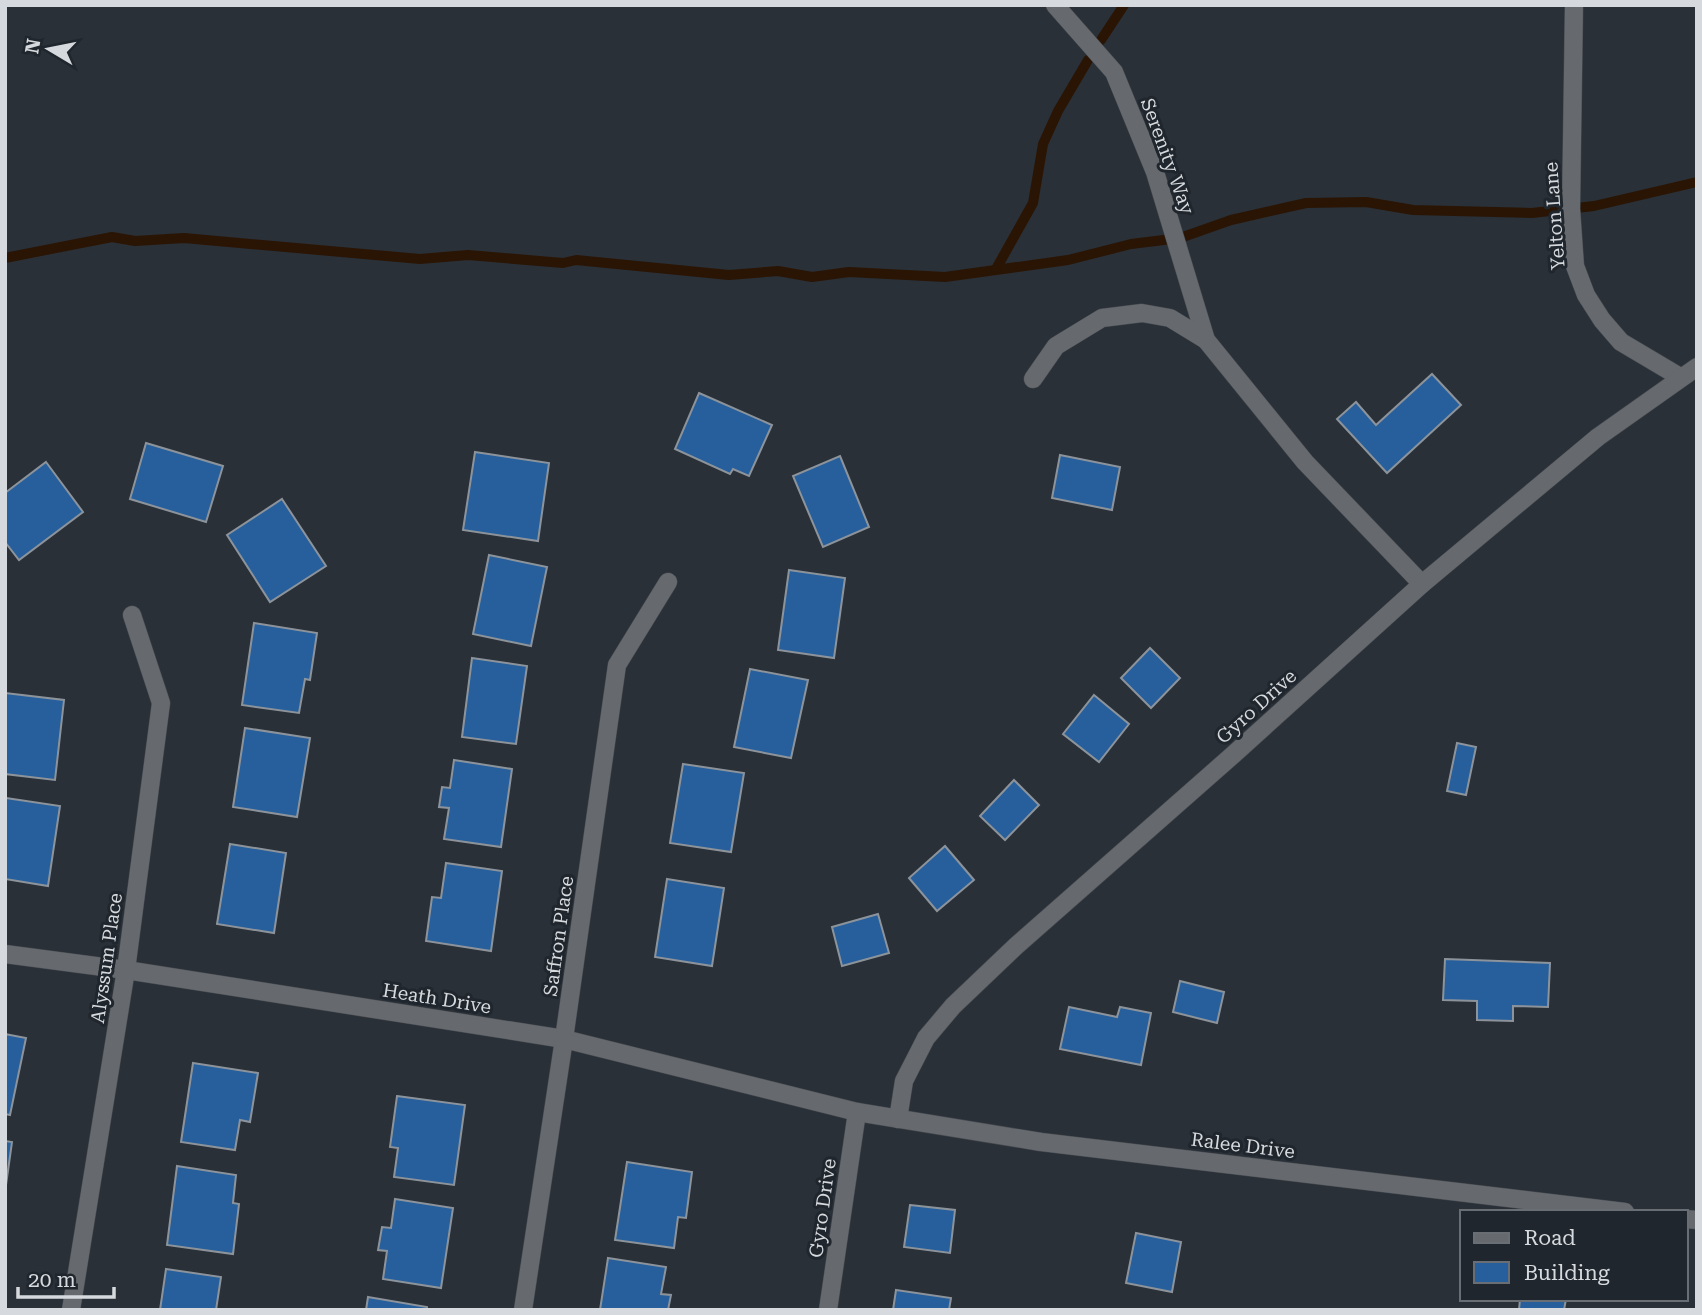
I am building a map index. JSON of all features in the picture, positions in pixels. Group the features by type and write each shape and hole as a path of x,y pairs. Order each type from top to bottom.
{"street":[{"name":"Serenity Way","path":"1055,5 1114,72 1155,172 1206,340"},
{"name":"Yelton Lane","path":"1574,5 1571,209 1575,266 1586,295 1602,320 1622,342 1680,377"},
{"name":"Serenity Way","path":"1033,379 1056,346 1102,318 1142,313 1170,318 1206,340 1305,462 1422,584"},
{"name":"Gyro Drive","path":"898,1119 904,1081 926,1038 953,1006 1016,946 1422,584 1598,437 1680,377 1697,368"},
{"name":"Saffron Place","path":"523,1310 565,1040 617,665 668,582"},
{"name":"Alyssum Place","path":"71,1310 126,970 161,703 131,615"},
{"name":"Heath Drive","path":"5,954 126,970 565,1040 857,1112"},
{"name":"Gyro Drive","path":"828,1310 857,1112"},
{"name":"Ralee Drive","path":"857,1112 1041,1143 1608,1210"}],"building":[{"path":"1432,374 1461,405 1387,473 1337,419 1356,402 1376,425"},
{"path":"699,393 772,425 749,476 733,469 730,474 675,449"},
{"path":"146,443 223,466 206,522 130,499"},
{"path":"475,452 549,463 538,541 463,530"},
{"path":"1060,455 1120,467 1112,510 1052,498"},
{"path":"840,456 869,527 823,547 793,476"},
{"path":"46,462 83,512 19,560 5,542 5,493"},
{"path":"282,499 326,566 270,602 227,535"},
{"path":"489,555 547,567 531,646 473,634"},
{"path":"789,570 845,578 834,658 778,650"},
{"path":"254,623 317,633 310,680 305,679 299,713 242,705"},
{"path":"1150,648 1180,678 1151,708 1121,678"},
{"path":"472,658 527,666 516,744 462,737"},
{"path":"750,669 808,680 791,758 734,747"},
{"path":"5,693 64,700 55,780 5,774"},
{"path":"1094,695 1129,724 1099,762 1063,734"},
{"path":"245,728 310,738 297,817 233,807"},
{"path":"1457,743 1476,747 1466,795 1447,791"},
{"path":"454,760 512,769 501,847 444,839 449,808 439,807 442,787 450,788"},
{"path":"683,764 744,773 731,852 670,843"},
{"path":"1014,780 1039,805 1005,840 980,816"},
{"path":"6,798 60,806 48,886 5,879"},
{"path":"230,844 286,853 274,933 217,924"},
{"path":"945,846 974,880 937,911 909,878"},
{"path":"446,863 502,871 491,951 426,941 432,897 441,898"},
{"path":"667,879 724,888 712,966 655,957"},
{"path":"878,914 889,953 842,966 832,927"},
{"path":"1445,959 1550,963 1548,1007 1513,1006 1513,1021 1477,1020 1477,1001 1443,1000"},
{"path":"1180,981 1224,992 1217,1023 1173,1012"},
{"path":"1069,1007 1117,1017 1120,1007 1151,1013 1141,1065 1060,1049"},
{"path":"5,1034 26,1038 10,1115 5,1114"},
{"path":"193,1063 258,1073 250,1122 240,1120 235,1150 181,1142"},
{"path":"397,1096 465,1105 454,1185 394,1177 398,1148 390,1147"},
{"path":"5,1141 12,1142 5,1192"},
{"path":"627,1162 692,1172 686,1218 678,1217 674,1248 615,1240"},
{"path":"177,1166 236,1175 233,1203 239,1204 233,1254 167,1245"},
{"path":"395,1199 453,1208 441,1288 383,1279 387,1251 378,1250 382,1227 391,1228"},
{"path":"910,1205 955,1210 950,1253 904,1247"},
{"path":"1136,1233 1181,1242 1172,1292 1126,1283"},
{"path":"608,1258 666,1267 661,1294 671,1295 668,1310 600,1310"},
{"path":"166,1269 221,1277 216,1310 160,1310"},
{"path":"896,1290 951,1298 949,1310 893,1310"},
{"path":"368,1297 427,1307 427,1310 366,1310"},
{"path":"1520,1301 1566,1301 1564,1310 1519,1310"}],"waterway":[{"path":"1101,40 1124,5"},
{"path":"996,269 1033,203 1043,144 1058,111 1088,60"},
{"path":"5,258 112,237 135,241 184,238 420,259 468,255 563,263 576,260 729,275 778,271 812,277 849,272 945,277 1068,260 1131,244 1180,238 1231,220 1306,203 1366,202 1413,210 1532,213 1594,206 1697,182"}]}
